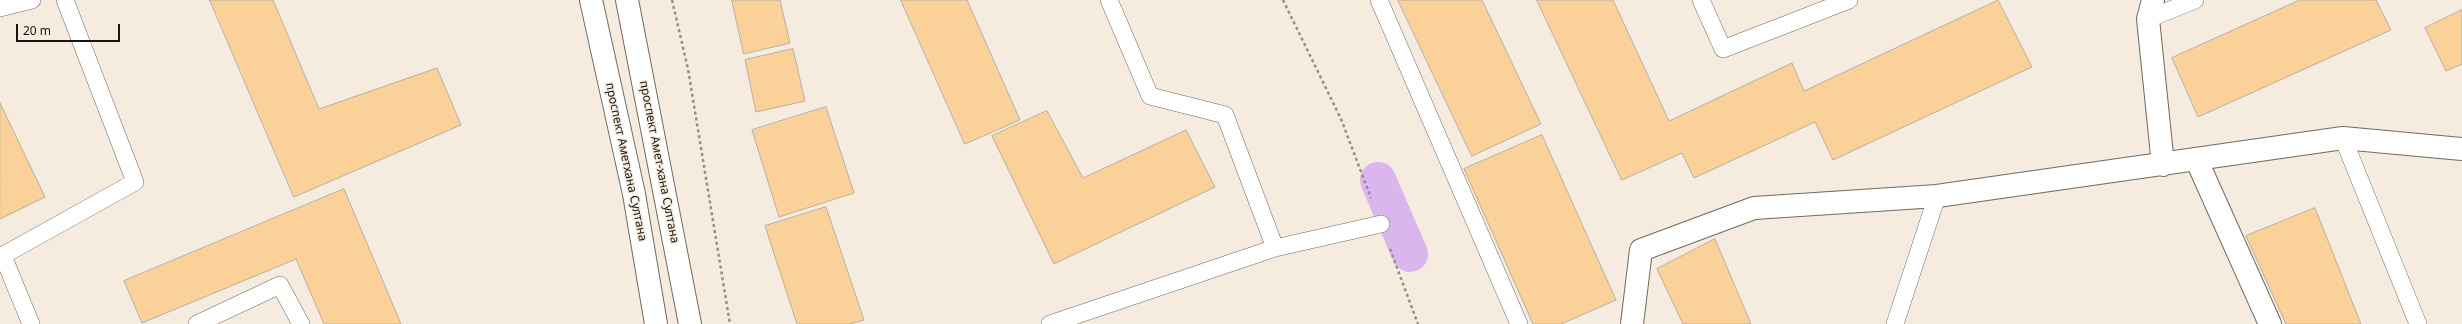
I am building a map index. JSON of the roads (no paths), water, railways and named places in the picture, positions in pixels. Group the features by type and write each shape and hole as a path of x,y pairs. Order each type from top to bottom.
{"street":[{"name":"проспект Аметхана Султана","path":"592,0 634,194 656,324"},
{"name":"проспект Амет-хана Султана","path":"627,0 690,324"},
{"path":"2151,9 2163,165"},
{"path":"1632,324 1642,250 1754,208 1937,196 2197,161 2343,138 2462,149"},
{"path":"2197,161 2270,324"}],"lane":[{"path":"0,8 32,0"},
{"path":"31,324 1,256 135,182 65,0"},
{"path":"1109,0 1150,96 1225,114 1275,248"},
{"path":"1379,0 1519,324"},
{"path":"1701,0 1723,49 1849,0"},
{"path":"2151,9 2195,0"},
{"path":"2343,138 2418,324"},
{"path":"1895,324 1937,196"},
{"path":"1050,324 1275,248 1381,224"},
{"path":"198,324 280,284 301,324"}],"waterway":[{"path":"1378,180 1410,254"}]}
